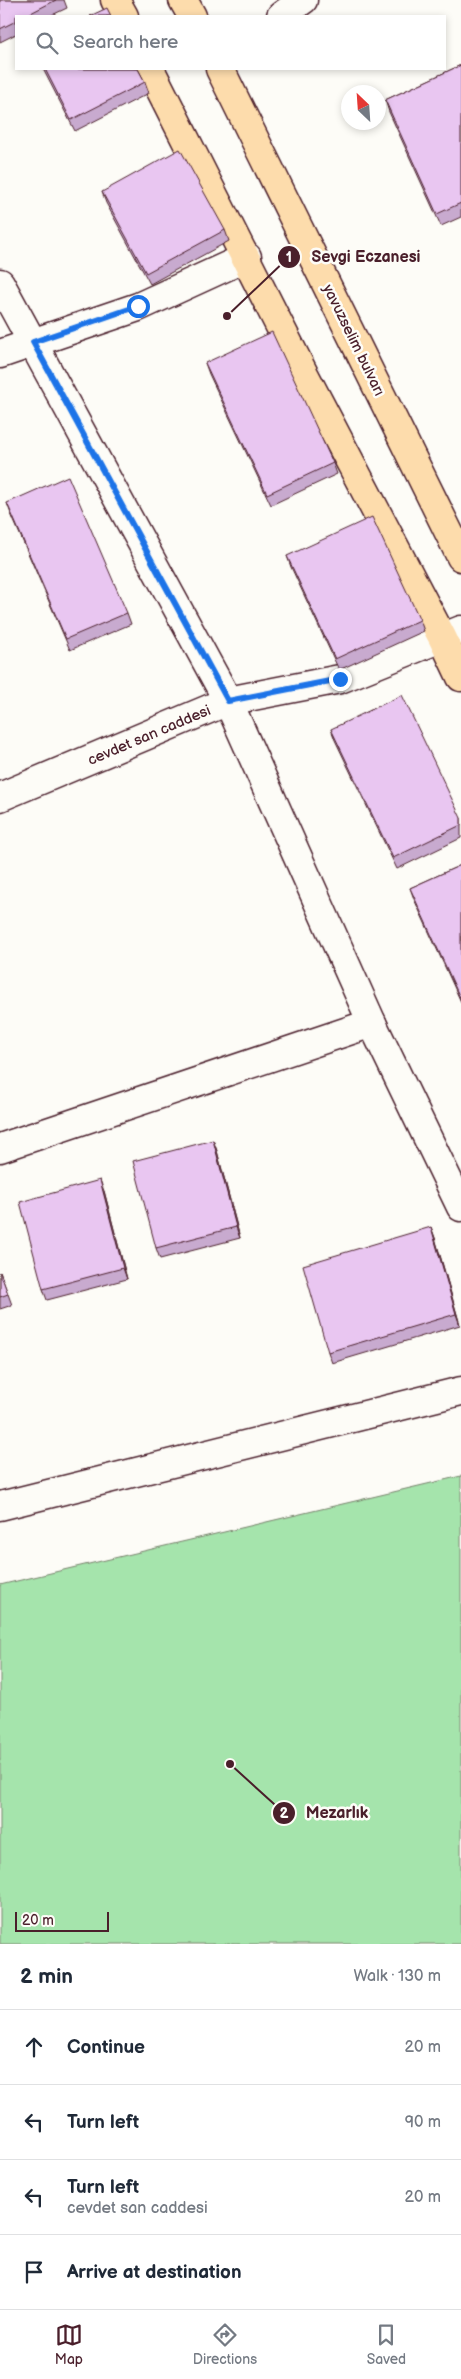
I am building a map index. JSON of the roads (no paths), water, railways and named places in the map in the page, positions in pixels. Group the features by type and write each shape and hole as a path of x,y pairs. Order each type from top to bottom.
{"main road":[{"path":"116,0 124,15"},
{"path":"183,0 191,15"},
{"path":"151,70 247,257 303,372 452,634 461,677"},
{"name":"yavuzselim bulvarı","path":"220,70 461,557"}],"street":[{"path":"282,15 303,0"},
{"path":"0,354 138,306 247,257"},
{"path":"0,283 228,701 372,1024 461,1207"},
{"name":"cevdet san caddesi","path":"0,796 228,701 340,679 452,634"},
{"path":"0,1148 372,1024"},
{"path":"0,1506 461,1391"}],"place":[{"name":"Sevgi Eczanesi","path":"227,316"},
{"name":"Mezarlık","path":"230,1764"}]}
